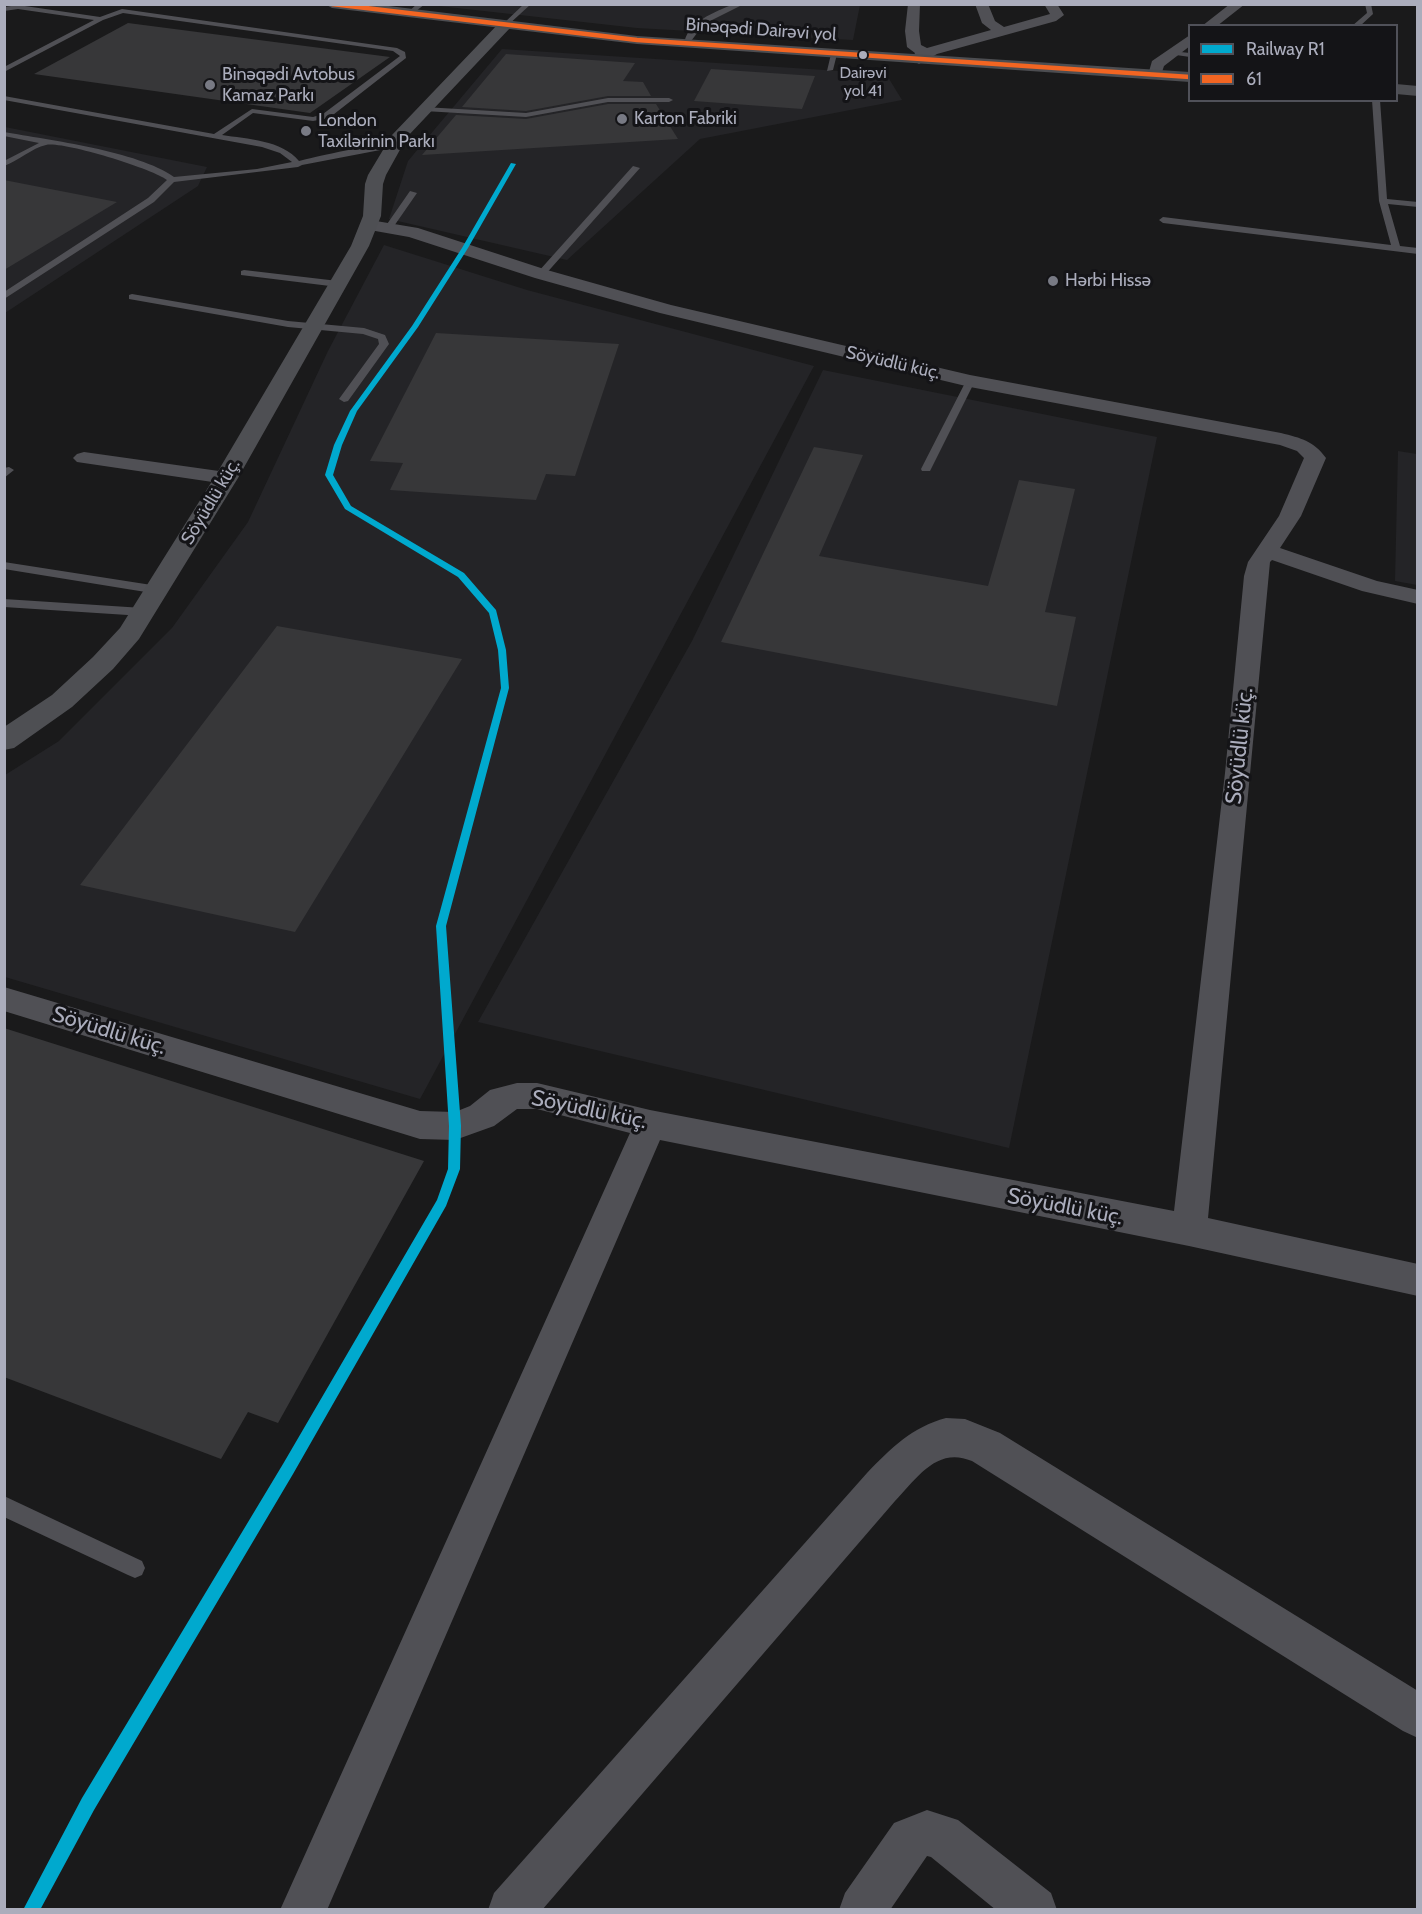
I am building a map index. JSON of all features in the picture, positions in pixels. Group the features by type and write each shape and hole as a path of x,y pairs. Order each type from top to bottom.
{"main road":[{"name":"Binəqədi Dairəvi yol","path":"332,4 415,9 505,25 686,44 834,54 922,57 1188,77"},
{"path":"1398,89 1418,91"}],"street":[{"path":"914,4 912,31 914,47 922,57 1051,18 1057,15 1050,4"},
{"path":"981,4 990,23 1003,32"},
{"path":"1211,24 1239,4"},
{"name":"Söyüdlü küç.","path":"4,741 62,700 103,663 130,633 226,478 338,284 380,226 374,184 392,147 424,109 505,25"},
{"path":"1155,75 1156,64 1188,40"},
{"name":"Söyüdlü küç.","path":"380,226 441,240 541,274 666,309 970,381 1303,444 1311,450 1315,459 1290,516 1259,562 1256,576 1189,1230"},
{"path":"84,458 226,478"},
{"path":"1268,550 1370,586 1418,597"},
{"name":"Söyüdlü küç.","path":"4,999 420,1125 455,1126 482,1116 502,1100 517,1096 537,1096 650,1124 1189,1230 1418,1280"},
{"path":"303,1910 650,1124"},
{"path":"511,1910 881,1487 922,1445 942,1438 959,1437 986,1447 1418,1716"},
{"path":"862,1910 910,1839 927,1833 942,1836 1034,1910"}],"lane":[{"path":"505,25 528,4"},
{"path":"686,44 691,31 701,22 741,4"},
{"path":"1358,24 1370,14 1368,4"},
{"path":"4,9 18,7 101,19"},
{"path":"4,70 101,19 122,11 394,49 403,53 404,57 326,116 313,119 252,111 216,136"},
{"path":"1171,53 1188,55"},
{"path":"829,70 834,54"},
{"path":"4,98 216,136 283,151 294,158 298,165"},
{"path":"424,109 526,115 608,100 669,100"},
{"path":"1376,102 1383,201 1396,249"},
{"path":"4,134 136,162 161,171 172,180"},
{"path":"4,164 46,142"},
{"path":"4,296 152,200 172,180 224,176 298,165 370,149 392,147"},
{"path":"541,274 636,168"},
{"path":"380,226 413,193"},
{"path":"1383,201 1418,205"},
{"path":"1162,220 1418,251"},
{"path":"244,273 338,284"},
{"path":"132,297 314,327 363,331 382,337 384,344 344,399"},
{"path":"926,469 970,381"},
{"path":"4,565 158,590"},
{"path":"4,603 143,612"},
{"path":"4,1506 135,1568"}],"shaded area":[{"path":"430,5 860,5 853,40 637,28"},
{"name":"Karton Fabriki","path":"502,49 886,74 902,100 700,139 567,260 389,219 408,161"},
{"path":"5,127 207,167 198,186 5,313"},
{"path":"384,245 527,290 814,366 420,1099 5,977 5,775 59,741 172,628 248,522 328,351"},
{"path":"823,370 1157,437 1009,1148 478,1022 692,641"},
{"path":"1398,451 1417,454 1417,585 1395,581"}],"building":[{"path":"128,23 390,57 310,113 34,74"},
{"path":"506,54 635,63 623,81 643,82 651,96 608,96 526,111 462,107"},
{"path":"711,69 815,76 802,109 694,101"},
{"path":"608,104 656,104 678,139 422,155 456,115 526,119"},
{"path":"4,180 117,202 4,270"},
{"path":"436,333 619,344 575,476 546,474 536,500 390,490 403,463 370,461"},
{"path":"814,447 863,455 819,556 988,586 1019,480 1075,489 1045,612 1076,617 1057,706 721,642"},
{"path":"277,626 462,659 295,932 80,885"},
{"path":"4,1028 424,1161 278,1423 248,1412 221,1459 4,1377"}],"rail line":[{"name":"R1","path":"31,1910 88,1804 288,1469 442,1202 454,1169 455,1126 441,926 505,688 502,650 493,612 461,575 348,507 329,475 338,445 354,411 415,327 465,248 513,164"}],"transit line":[{"name":"61","path":"332,4 637,40 1188,77"}],"place":[{"name":"Dairəvi yol 41","path":"863,55"},
{"name":"Binəqədi Avtobus Kamaz Parkı","path":"210,85"},
{"name":"Karton Fabriki","path":"622,119"},
{"name":"London Taxilərinin Parkı","path":"306,131"},
{"name":"Hərbi Hissə","path":"1053,281"}]}
